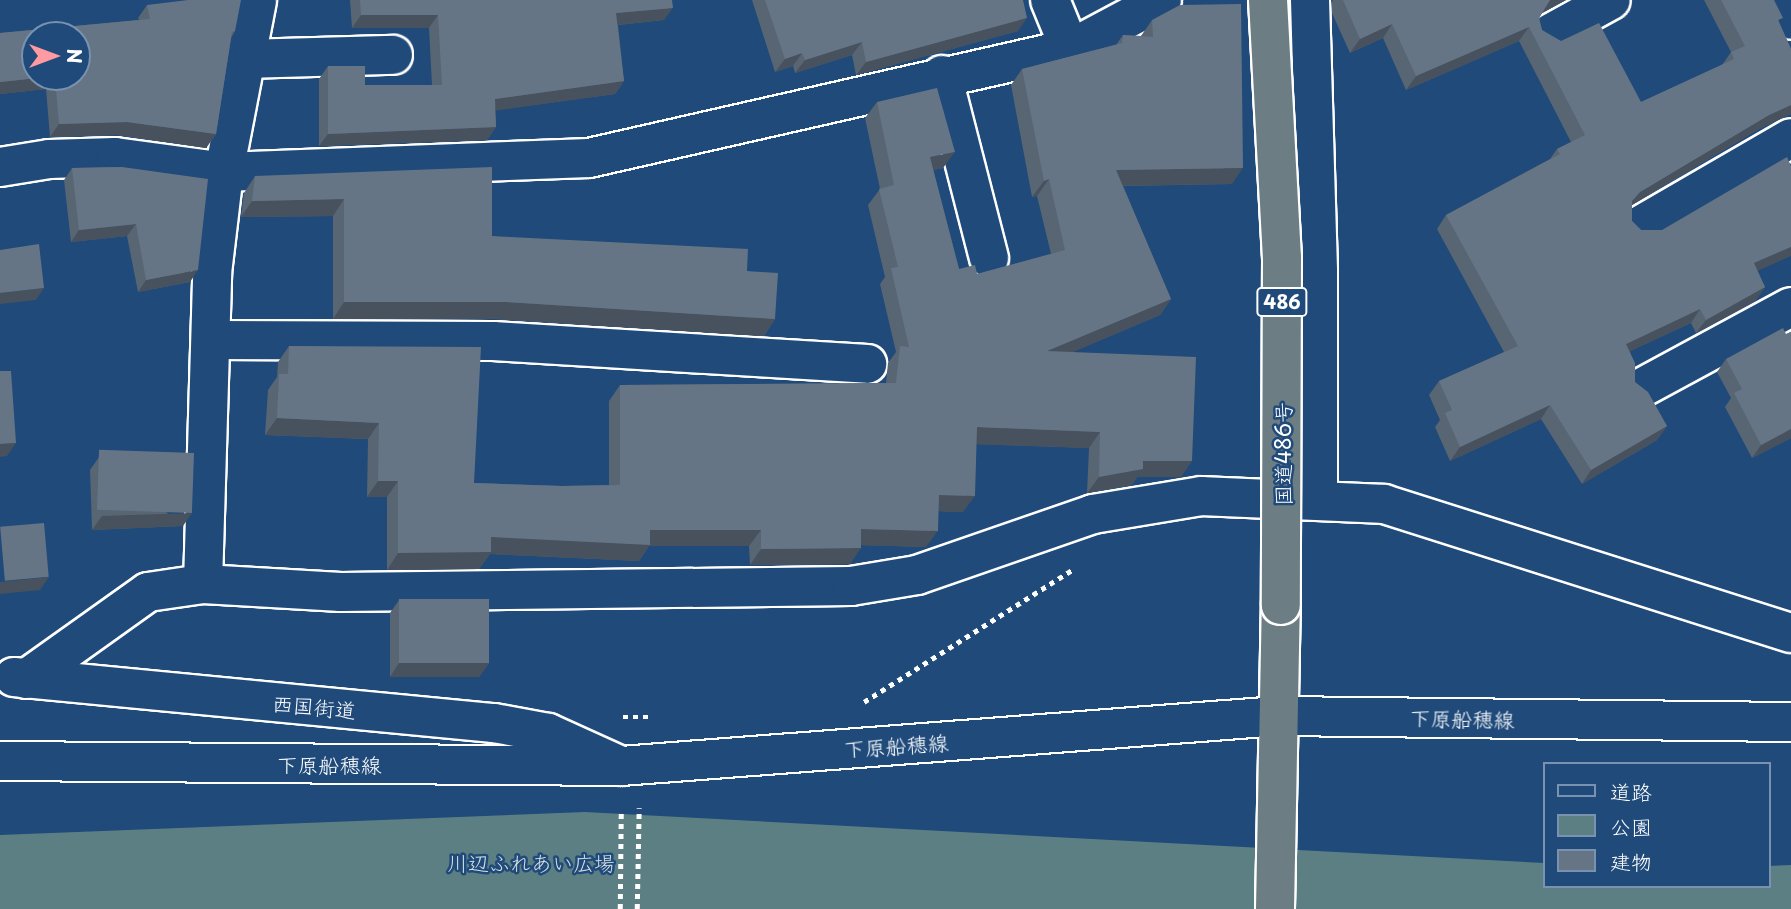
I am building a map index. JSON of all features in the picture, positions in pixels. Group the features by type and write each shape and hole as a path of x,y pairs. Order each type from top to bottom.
{"highway":[{"name":"国道486号","path":"1268,0 1282,258 1281,605 1275,909"}],"street":[{"path":"203,584 212,273 224,172 257,0"},
{"path":"1050,0 1070,49"},
{"path":"0,167 49,159 115,158 224,172 589,158 942,75 1070,49 1162,0"},
{"path":"1310,0 1318,272 1318,500"},
{"path":"1551,33 1611,0"},
{"path":"1781,0 1791,20"},
{"path":"246,59 393,55"},
{"path":"942,75 989,258"},
{"path":"1641,225 1791,138"},
{"path":"1646,386 1791,307"},
{"path":"211,340 493,341 867,364"},
{"path":"13,677 148,592 203,584 341,592 852,586 917,575 1093,514 1202,496 1384,504 1791,633"},
{"name":"西国街道","path":"13,677 494,723 548,733 621,766"},
{"name":"下原船穂線","path":"0,761 621,766 1278,716 1791,722"}],"path":[{"path":"851,710 1080,565"},
{"path":"615,716 654,717"},
{"path":"620,909 621,808"},
{"path":"637,909 639,808"}],"green space":[{"name":"川辺ふれあい広場","path":"585,812 1542,863 1542,888 1770,888 1770,866 1791,865 1791,909 0,909 0,835"}],"building":[{"path":"188,0 241,0 235,31 232,32 216,134 127,122 59,124 56,91 91,91 91,25 150,19 147,5"},
{"path":"360,0 672,0 673,8 616,13 624,81 495,99 496,127 328,134 328,66 365,66 365,85 442,85 438,15 361,15"},
{"path":"765,0 1023,0 1027,18 866,62 862,42 805,60 802,53 785,59"},
{"path":"1343,0 1550,0 1539,18 1542,30 1561,41 1599,23 1641,102 1734,59 1731,52 1745,46 1721,0 1774,0 1783,18 1778,20 1791,49 1791,105 1769,115 1640,192 1632,201 1632,221 1641,230 1662,230 1787,157 1791,166 1791,247 1754,263 1765,287 1706,320 1700,309 1626,344 1635,363 1635,382 1648,392 1667,426 1591,470 1550,405 1460,447 1445,413 1452,410 1439,381 1518,346 1446,215 1560,154 1557,149 1585,135 1529,27 1416,76 1392,24 1360,39"},
{"path":"1241,4 1243,168 1116,170 1171,299 1047,351 1196,357 1192,461 1143,461 1143,469 1099,477 1100,432 977,427 975,496 939,495 938,531 861,529 861,548 761,549 761,530 650,530 650,545 491,537 491,552 398,553 398,481 378,481 379,423 277,418 279,374 288,374 289,346 481,347 474,483 620,485 620,385 896,383 900,346 909,347 891,268 898,267 879,189 894,185 877,102 937,88 955,152 930,157 959,269 975,265 977,274 1065,250 1049,179 1044,181 1022,69 1122,43 1123,35 1153,37 1152,20 1180,5"},
{"path":"21,31 21,80 0,82 0,33"},
{"path":"122,167 208,179 198,270 146,280 136,224 79,230 72,168"},
{"path":"492,167 492,236 748,249 747,271 778,273 775,319 506,302 344,302 344,199 252,201 255,176"},
{"path":"39,244 44,288 0,293 0,250"},
{"path":"1783,328 1786,334 1791,332 1791,429 1761,445 1734,393 1742,389 1726,359"},
{"path":"0,371 11,371 16,443 0,444"},
{"path":"99,450 194,453 192,513 97,510"},
{"path":"44,523 49,577 5,581 0,527"},
{"path":"399,599 489,599 489,663 399,663"}]}
